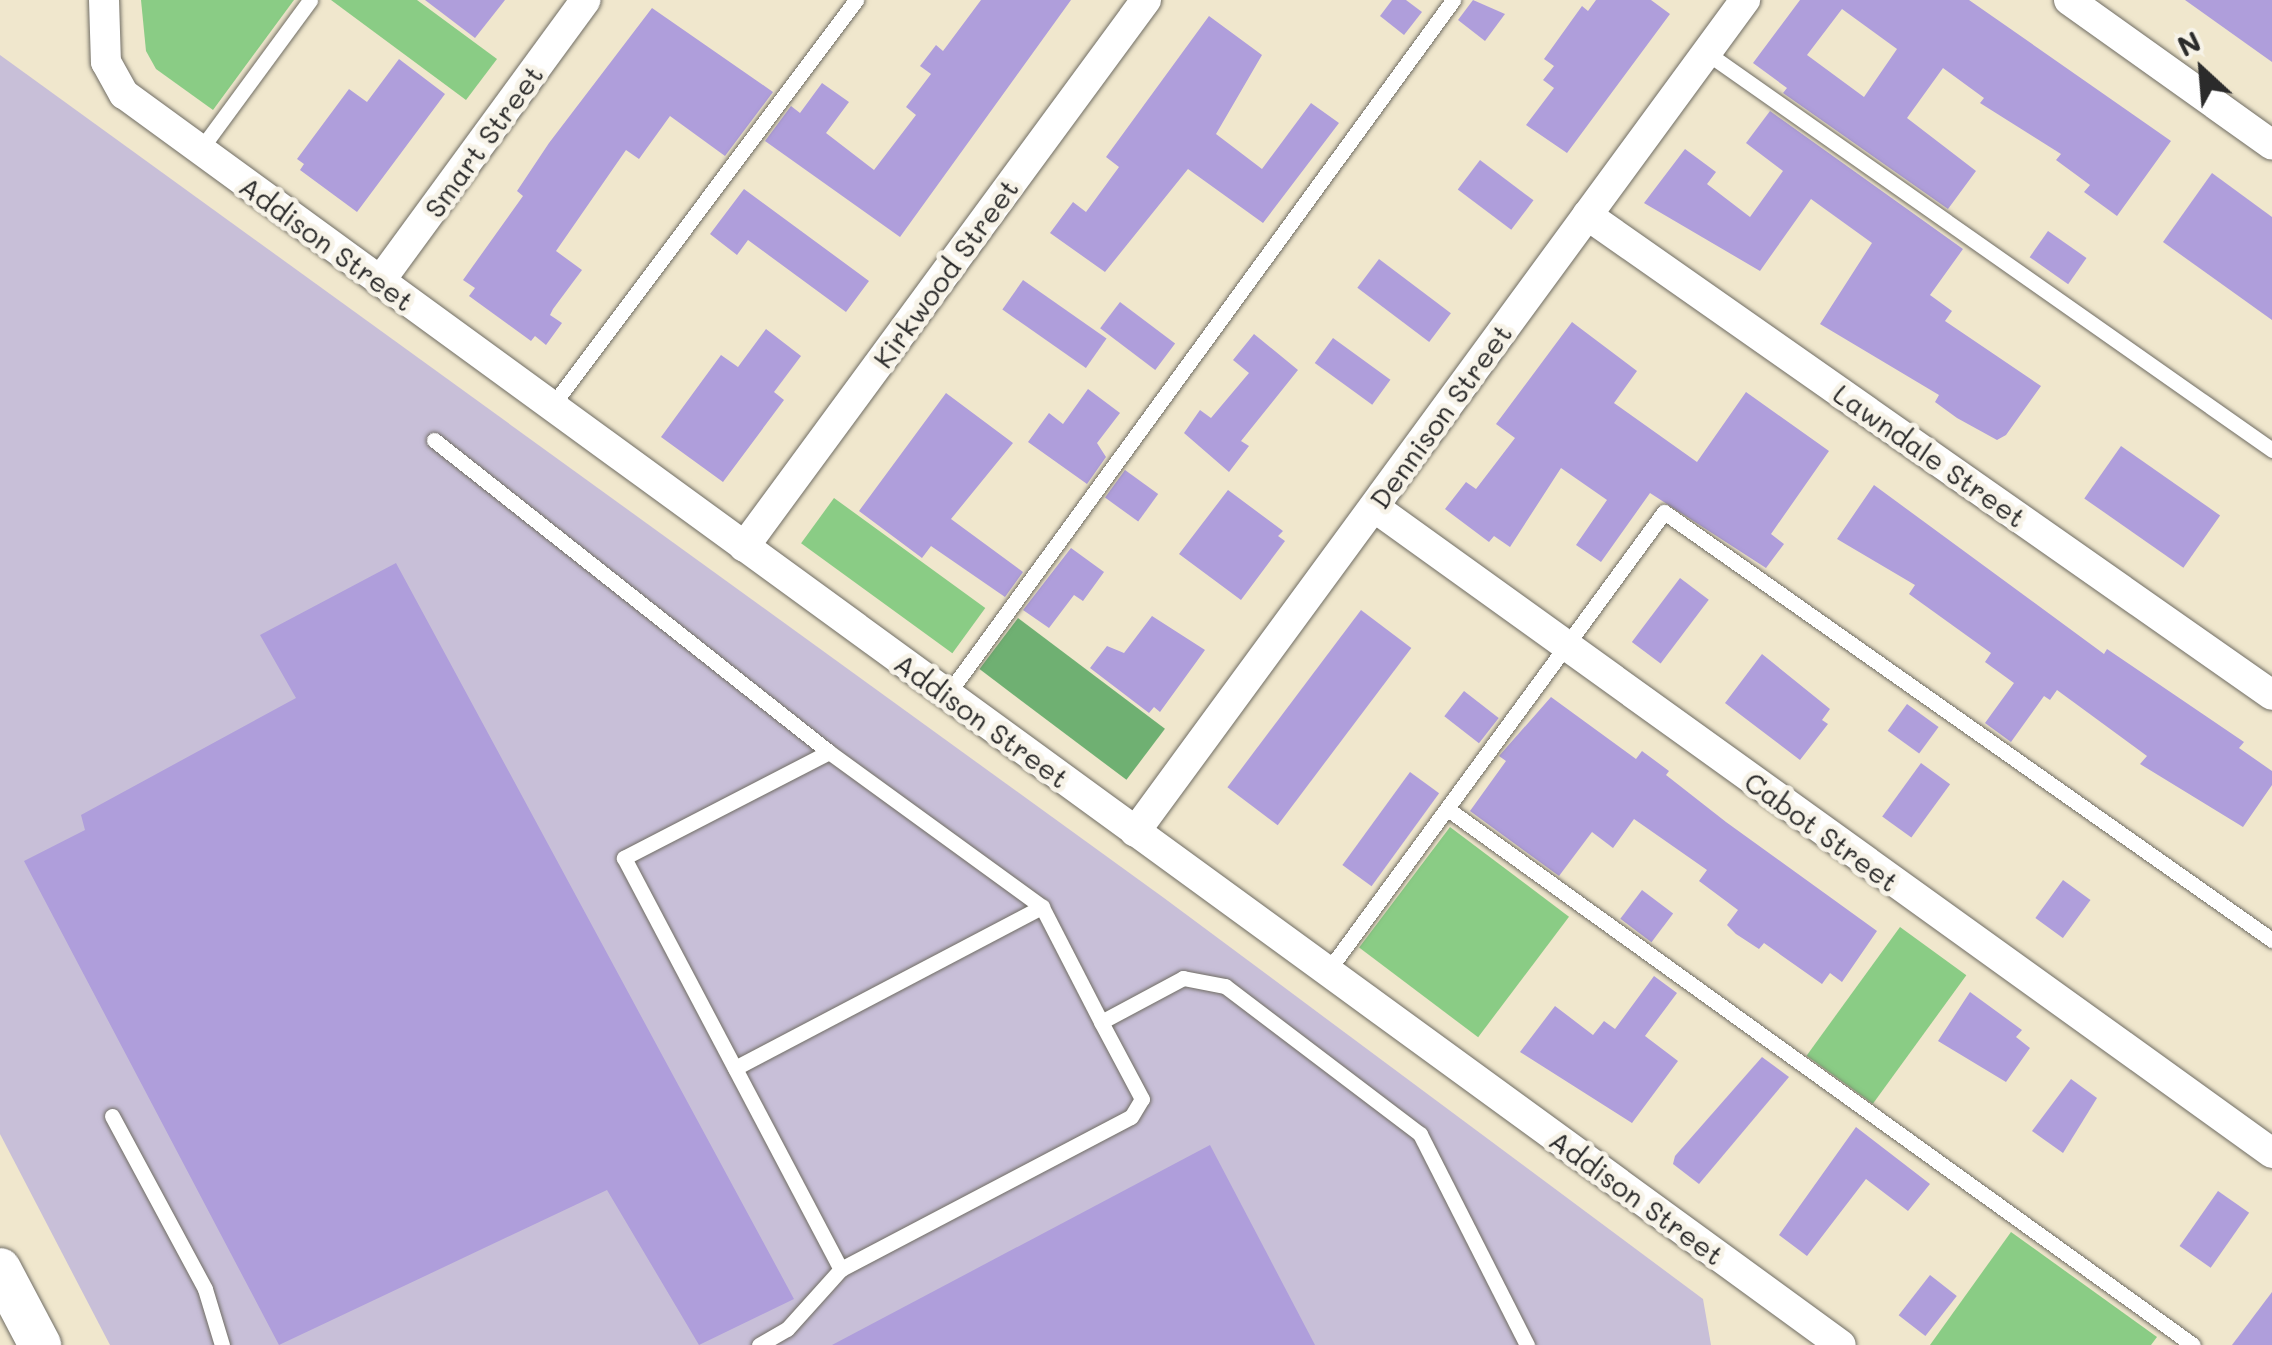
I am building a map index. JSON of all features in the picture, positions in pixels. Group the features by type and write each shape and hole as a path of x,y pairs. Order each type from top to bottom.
{"street":[{"name":"Addison Street","path":"104,0 106,62 124,94 1841,1345"},
{"name":"Smart Street","path":"380,281 586,0"},
{"name":"Kirkwood Street","path":"744,547 1146,0"},
{"name":"Dennison Street","path":"1135,832 1746,0"},
{"path":"2069,0 2272,145"},
{"name":"Lawndale Street","path":"1587,216 2272,695"},
{"name":"Cabot Street","path":"1374,506 2272,1153"},
{"path":"0,1269 40,1345"}],"lane":[{"path":"200,150 310,0"},
{"path":"551,406 856,0"},
{"path":"947,695 1454,0"},
{"path":"1707,52 2272,450"},
{"path":"434,440 829,752 1042,907 1142,1098 1132,1117 841,1269 788,1328 759,1345"},
{"path":"1326,972 1449,810 1664,512 2272,940"},
{"path":"829,752 624,858 841,1269"},
{"path":"1449,810 2193,1345"},
{"path":"735,1068 1042,907"},
{"path":"1102,1022 1182,978 1225,986 1420,1134 1527,1345"},
{"path":"112,1116 205,1289 222,1345"}],"shaded area":[{"path":"0,55 1164,898 1703,1299 1711,1345 110,1345 0,1134"}],"green space":[{"path":"141,0 294,0 213,110 156,69 146,51"},
{"path":"331,0 417,0 497,59 466,100"},
{"path":"834,498 985,608 952,653 801,543"},
{"path":"1018,618 1165,729 1126,780 979,669"},
{"path":"1450,827 1569,917 1478,1037 1359,948"},
{"path":"1900,927 1966,975 1873,1104 1807,1056"},
{"path":"2011,1232 2157,1337 2151,1345 1930,1345"}],"building":[{"path":"425,0 505,0 475,38"},
{"path":"981,0 1071,0 900,237 765,141 791,106 800,113 822,83 849,102 826,133 874,170 916,115 906,107 931,74 920,66 936,45 943,51"},
{"path":"1392,0 1406,0 1422,12 1404,35 1380,16"},
{"path":"1473,0 1505,14 1485,41 1458,20"},
{"path":"1596,0 1651,0 1670,14 1567,153 1526,125 1554,88 1543,80 1554,66 1544,59 1582,6 1588,11"},
{"path":"1800,0 1969,0 2171,141 2117,216 2084,192 2090,185 2056,160 2061,154 1980,103 1984,98 1943,68 1907,118 1976,171 1948,209 1783,93 1787,88 1753,63","holes":["1842,9 1897,49 1864,97 1807,55"]},
{"path":"2185,0 2272,0 2272,62"},
{"path":"652,8 773,92 725,156 670,116 639,159 626,150 556,251 582,270 550,315 562,323 546,345 535,336 531,341 469,296 475,288 463,280 523,196 517,191 549,143"},
{"path":"1209,16 1262,55 1216,134 1262,169 1311,103 1339,123 1263,223 1188,169 1105,272 1050,233 1073,202 1086,212 1119,167 1106,157"},
{"path":"399,59 445,94 357,212 300,170 304,164 297,159 349,89 367,102"},
{"path":"1770,111 1963,249 1930,295 1952,311 1945,321 2041,386 2006,435 1997,440 1957,418 1935,402 1939,395 1820,324 1872,243 1811,199 1760,271 1644,203 1685,149 1716,172 1707,184 1750,217 1783,171 1746,143"},
{"path":"1480,160 1534,200 1511,230 1458,190"},
{"path":"2212,173 2272,217 2272,320 2163,242"},
{"path":"744,189 869,281 846,312 748,240 737,255 710,234"},
{"path":"2048,231 2087,258 2068,284 2030,257"},
{"path":"1379,259 1451,313 1429,342 1357,288"},
{"path":"1023,280 1107,339 1086,368 1002,309"},
{"path":"1120,302 1175,344 1155,370 1100,328"},
{"path":"1572,322 1637,371 1614,403 1697,462 1746,392 1829,451 1771,534 1784,544 1766,568 1650,493 1601,562 1576,545 1607,500 1561,468 1510,547 1494,536 1489,542 1445,509 1466,482 1476,489 1515,438 1496,424"},
{"path":"766,329 801,356 774,392 784,400 723,482 661,437 721,355 738,367"},
{"path":"1254,334 1298,370 1241,441 1249,446 1229,472 1184,433 1200,410 1211,418 1249,373 1233,360"},
{"path":"1333,338 1390,380 1372,405 1315,363"},
{"path":"1088,389 1120,413 1097,443 1106,457 1087,484 1028,442 1049,413 1063,424"},
{"path":"946,393 1013,443 951,519 1023,572 1005,597 931,546 922,558 859,511"},
{"path":"2121,446 2220,515 2183,568 2084,498"},
{"path":"1125,470 1158,494 1138,522 1105,498"},
{"path":"1874,485 2104,654 2107,649 2244,742 2239,748 2272,771 2272,785 2243,827 2140,764 2147,756 2057,690 2050,700 2044,696 2011,742 1985,723 2014,683 1985,662 1991,653 1909,594 1915,585 1837,539"},
{"path":"1228,490 1283,531 1278,536 1285,541 1241,600 1179,554"},
{"path":"1071,548 1104,572 1083,601 1074,595 1049,628 1023,610"},
{"path":"396,563 794,1299 699,1345 607,1190 279,1345 24,861 85,830 81,815 296,698 260,635"},
{"path":"1680,578 1709,600 1661,664 1632,642"},
{"path":"1361,610 1411,648 1278,825 1227,787"},
{"path":"1152,616 1205,650 1160,712 1154,707 1149,713 1090,668 1107,646 1124,653"},
{"path":"1762,654 1830,709 1822,720 1828,724 1800,760 1725,703"},
{"path":"1464,691 1499,718 1479,743 1444,716"},
{"path":"1551,697 1636,759 1642,751 1726,822 1877,931 1842,982 1830,973 1822,984 1764,943 1759,949 1736,934 1727,925 1738,910 1699,881 1707,870 1634,819 1613,848 1592,832 1559,876 1470,811 1506,761 1499,756"},
{"path":"1907,704 1939,727 1919,754 1888,731"},
{"path":"1921,763 1950,784 1911,838 1882,816"},
{"path":"1410,772 1439,793 1372,886 1342,865"},
{"path":"2063,880 2091,900 2063,938 2035,918"},
{"path":"1642,890 1673,913 1651,942 1620,919"},
{"path":"1654,976 1677,993 1645,1036 1678,1061 1632,1123 1520,1052 1555,1006 1593,1035 1604,1021 1615,1029"},
{"path":"1970,992 2022,1030 2016,1037 2030,1048 2006,1082 1938,1041"},
{"path":"1762,1057 1789,1077 1699,1184 1673,1164 1675,1156"},
{"path":"2071,1079 2097,1098 2063,1153 2032,1131"},
{"path":"1856,1127 1930,1184 1908,1211 1866,1179 1807,1256 1779,1235"},
{"path":"1210,1145 1315,1345 832,1345"},
{"path":"2218,1191 2249,1213 2211,1268 2180,1246"},
{"path":"1930,1275 1957,1296 1925,1336 1899,1315"},
{"path":"2272,1292 2272,1345 2232,1345"}]}
